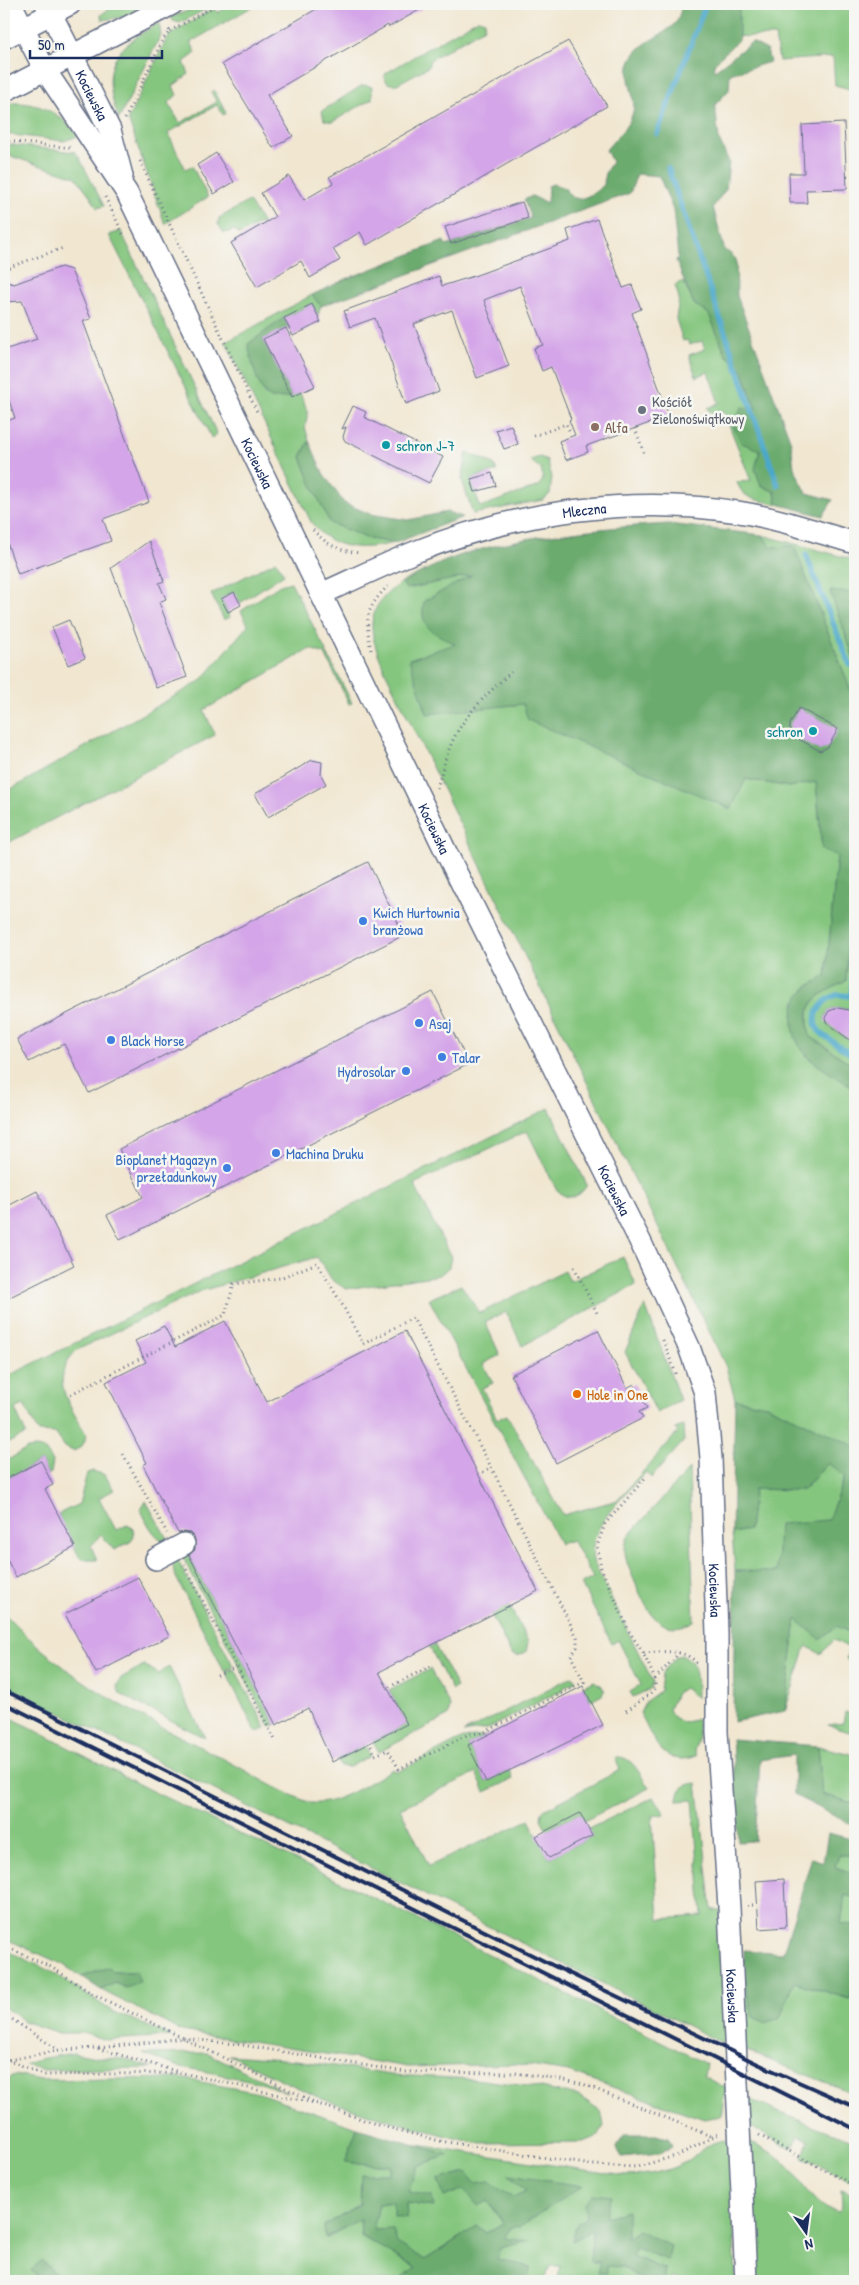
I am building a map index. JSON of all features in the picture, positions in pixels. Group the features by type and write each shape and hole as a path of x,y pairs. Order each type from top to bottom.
{"street":[{"name":"Kociewska","path":"11,4 13,34 45,70 127,193 428,815 637,1235 690,1347 705,1393 711,1458 716,1605 716,1732 729,1907 746,2281"},
{"path":"13,34 48,9 70,4"},
{"path":"4,91 165,7"},
{"name":"Kociewska","path":"48,9 110,130 127,193"},
{"name":"Mleczna","path":"321,594 414,552 457,537 522,520 598,507 659,505 738,512 855,542"},
{"path":"156,1559 179,1546"}],"path":[{"path":"110,130 122,124 163,39 170,31 218,4"},
{"path":"165,7 170,31"},
{"path":"4,141 74,148 79,153"},
{"path":"139,160 262,423"},
{"path":"847,176 855,176"},
{"path":"103,194 128,243"},
{"path":"4,269 63,248"},
{"path":"534,436 566,424 570,432"},
{"path":"635,428 645,456"},
{"path":"309,523 326,544 340,551 362,554"},
{"path":"428,815 456,735 474,709 511,672"},
{"path":"71,1394 225,1315 234,1284 280,1278 317,1263 363,1344 413,1318 492,1467 578,1637 577,1647 571,1656 584,1682 485,1732 467,1735 399,1769 388,1750 376,1755 371,1746"},
{"path":"574,1266 598,1315"},
{"path":"660,1335 678,1379"},
{"path":"123,1454 179,1546 236,1667 275,1740"},
{"path":"482,1473 492,1467"},
{"path":"626,1711 652,1692 656,1686 655,1678 643,1652 629,1631 601,1568 597,1546 605,1524 647,1476"},
{"path":"643,1652 679,1652 691,1657 700,1668 699,1660"},
{"path":"655,1678 679,1652"},
{"path":"389,1687 433,1665"},
{"path":"216,1675 236,1667"},
{"path":"729,1907 756,1905"},
{"path":"4,1946 51,1967 93,1994 318,2104"},
{"path":"4,2014 59,2050"},
{"path":"4,2061 59,2050 96,2048 183,2038 405,2072 515,2073 583,2084 713,2137"},
{"path":"96,2048 183,2073 318,2104 378,2125 440,2141 592,2165 637,2167 679,2155 738,2124 855,2186"},
{"path":"4,2056 43,2075 183,2073"}],"green space":[{"path":"115,4 147,4 124,17 102,20 101,15"},
{"path":"207,4 210,7 180,23 173,21 171,17"},
{"path":"233,4 257,4 191,42 196,53 184,62 189,74 173,86 177,95 168,103 180,123 217,102 211,92 214,90 226,113 223,115 217,105 168,133 185,169 192,166 208,197 165,224 128,119 166,40 171,34 214,8 217,13"},
{"path":"682,4 739,4 739,39 714,64 715,70 752,42 767,50 770,62 730,74 729,90 715,105 719,140 729,162 726,189 713,207 724,248 736,259 737,296 791,442 794,468 807,493 833,500 823,516 777,504 775,492 761,485 755,469 760,450 741,443 733,426 742,407 756,409 742,369 726,355 709,314 694,304 676,261 678,257 673,210 659,176 637,174 630,193 321,306 312,295 346,279 444,241 446,246 531,218 524,200 532,196 547,203 548,186 553,184 565,188 569,194 578,198 589,196 599,189 604,185 605,173 612,162 606,150 625,127 633,112 634,105 628,70 633,56 637,50 672,27 679,16"},
{"path":"721,4 855,4 855,94 850,89 835,85 833,57 779,61 775,36 708,37"},
{"path":"478,19 485,21 484,28 430,60 428,67 397,84 389,84 384,78 386,73"},
{"path":"159,23 161,35 119,119 110,86 114,61 131,41"},
{"path":"361,86 372,87 372,99 332,122 324,120 322,111"},
{"path":"12,103 32,105 50,111 65,121 78,136 64,141 4,134 4,105"},
{"path":"4,144 75,152 104,206 97,208 76,177 4,154"},
{"path":"249,201 266,229 260,223 239,235 235,230 224,233 218,224 219,218"},
{"path":"121,231 217,434 212,439 109,235"},
{"path":"683,281 694,304 709,314 726,355 742,369 756,409 761,485 775,492 777,504 753,499 743,493 737,482 751,481 724,412 712,414 707,408 719,403 708,372 696,377 689,355 705,349 702,341 690,345 687,340 683,341 676,319 679,298 675,285"},
{"path":"312,295 321,306 318,315 312,304 284,318 248,344 264,394 282,398 300,393 308,413 305,427 309,441 301,457 330,523 369,539 395,543 371,547 339,544 320,532 311,522 226,342"},
{"path":"284,318 289,328 263,339 292,397 272,398 262,390 253,366 248,344"},
{"path":"309,441 323,473 344,503 370,514 408,520 447,512 463,517 395,543 369,539 330,523 301,457"},
{"path":"467,452 494,464 497,471 471,479 480,507 539,486 543,479 541,469 530,460 540,457 547,460 552,477 550,494 543,500 473,514 462,480"},
{"path":"669,524 762,535 771,547 794,546 855,701 855,842 846,981 827,991 814,1001 810,1007 808,1024 810,1036 855,1067 855,1089 812,1060 803,1051 793,1029 796,1001 808,987 826,976 837,856 822,849 816,782 789,787 746,779 731,809 528,720 523,704 427,714 409,659 455,644 429,629 423,618 424,601 472,575 406,589 402,582 458,556 510,542 562,533"},
{"path":"762,535 855,560 855,593 830,592 855,661 855,701 794,546 771,547"},
{"path":"276,561 284,574 240,603 234,592 221,599 230,617 224,620 211,594"},
{"path":"474,574 455,645 427,713 523,704 730,809 745,779 789,787 816,781 822,849 837,855 826,977 808,986 794,1003 807,1057 855,1089 855,1446 766,1405 735,1399 726,1367 708,1329 385,671 375,644 372,622 380,602 389,592 402,582 407,589"},
{"path":"291,582 352,703 349,704 325,654 310,649 204,710 215,735 4,845 4,793 201,681 248,625 241,611 280,585"},
{"path":"830,591 855,593 855,661"},
{"path":"855,843 855,1011 838,1008 829,1011 825,1018 831,1027 855,1044 855,1067 810,1036 808,1015 814,1001 827,991 846,981"},
{"path":"549,1108 587,1185 581,1193 570,1197 557,1191 527,1131 414,1184 451,1257 449,1267 440,1275 346,1289 332,1280 317,1257 201,1291 77,1350 68,1361 62,1382 68,1402 86,1434 81,1447 73,1451 65,1447 55,1433 38,1432 24,1405 15,1409 26,1434 4,1445 4,1378"},
{"path":"623,1257 636,1285 522,1346 506,1312 485,1322 500,1355 483,1364 493,1383 482,1388 497,1419 507,1415 563,1515 618,1500 678,1432 675,1429 683,1426 684,1441 651,1478 646,1472 618,1502 601,1524 593,1548 593,1561 653,1682 650,1689 633,1697 630,1692 641,1685 618,1640 612,1644 581,1584 593,1578 572,1540 560,1544 429,1299 461,1285 480,1313 565,1271 570,1281"},
{"path":"645,1305 680,1400 657,1413 625,1352"},
{"path":"735,1399 766,1405 855,1446 855,1635 837,1626 820,1639 796,1619 785,1711 733,1722 735,1571 777,1572 779,1524 828,1520 845,1477 828,1463 803,1490 754,1489 749,1530 732,1533"},
{"path":"27,1449 45,1450 53,1461 51,1473 48,1475 41,1461 4,1480 4,1462"},
{"path":"828,1463 845,1476 828,1520 777,1572 735,1571 732,1533 749,1530 753,1489 803,1490"},
{"path":"689,1469 694,1621 683,1626 673,1627 664,1625 657,1620 646,1605 629,1567 625,1548 629,1535"},
{"path":"93,1471 105,1475 114,1490 99,1498 116,1530 127,1525 133,1528 134,1536 130,1542 114,1550 101,1535 91,1546 97,1560 89,1560 81,1558 58,1514 79,1504 87,1473"},
{"path":"146,1501 169,1542 154,1534 148,1524 140,1508"},
{"path":"185,1548 276,1725 270,1726 179,1550"},
{"path":"177,1559 234,1667 224,1671 174,1573 173,1565"},
{"path":"509,1605 528,1642 526,1652 518,1656 511,1654 491,1614"},
{"path":"4,1613 54,1659 106,1696 277,1788 311,1803 321,1803 342,1797 393,1769 397,1772 463,1738 486,1736 468,1745 486,1782 510,1770 513,1779 485,1792 476,1773 400,1808 429,1866 529,1820 549,1858 592,1836 588,1829 654,1797 665,1814 652,1816 659,1919 702,1916 693,1800 678,1801 679,1793 683,1788 689,1784 697,1783 712,1910 721,1910 726,2045 4,1685"},
{"path":"796,1619 837,1626 855,1635 855,1663 846,1659 849,1648 834,1640 821,1654 806,1646 785,1711"},
{"path":"434,1644 457,1687 452,1690 429,1646"},
{"path":"682,1655 688,1658 694,1668 697,1680 697,1699 684,1688 676,1693 669,1709 677,1720 688,1722 697,1719 699,1737 694,1751 696,1756 684,1759 675,1758 660,1748 654,1741 640,1713 646,1701 660,1691 662,1673 677,1656"},
{"path":"144,1665 159,1674 169,1667 205,1738 120,1694 117,1686 121,1678"},
{"path":"235,1669 266,1728 256,1733 226,1672"},
{"path":"430,1669 450,1706 448,1716 379,1752 373,1741 407,1724 389,1690"},
{"path":"573,1676 576,1681 564,1687 564,1689 487,1729 463,1733"},
{"path":"594,1681 602,1686 604,1691 602,1695 591,1701 583,1686"},
{"path":"845,1712 855,1713 855,1734 828,1725 843,1723"},
{"path":"4,1714 148,1789 428,1924 706,2064 704,2076 726,2088 721,2116 704,2119 569,2072 517,2064 408,2067 182,2031 101,1990 115,1983 126,1988 136,1972 114,1972 109,1967 82,1977 62,1964 4,1938"},
{"path":"732,1739 818,1746 822,1794 855,1804 855,1826 794,1795 794,1755 760,1760 755,1841 738,1842"},
{"path":"365,1745 370,1756 349,1767 340,1766 337,1759"},
{"path":"818,1746 855,1755 855,1804 822,1794"},
{"path":"616,1757 632,1763 649,1788 584,1821 580,1813 547,1830 541,1819 542,1811 620,1770"},
{"path":"828,1833 855,1840 855,1856 839,1854 835,1867 855,1874 855,1898 845,1895 841,1924 855,1925 855,1976 850,1999 794,1982 780,2018 766,2023 753,2017 744,1978 744,1950 783,1953 812,1857 823,1863"},
{"path":"838,1854 855,1856 855,1874 835,1867"},
{"path":"845,1895 855,1898 855,1925 841,1924"},
{"path":"4,1949 50,1971 112,2011 171,2036 107,2040 82,2033 59,2033 23,2021 4,2007"},
{"path":"109,1967 114,1972 136,1972 140,1982 126,1988 115,1983 101,1990 82,1977"},
{"path":"855,1976 855,2094 744,2050 744,1978 753,2017 780,2018 794,1982 849,1999"},
{"path":"74,2053 103,2058 125,2059 152,2068 45,2070 25,2065 39,2059"},
{"path":"208,2053 287,2092 258,2082 177,2066 143,2054"},
{"path":"229,2055 296,2060 391,2075 475,2079 535,2087 579,2096 601,2111 604,2126 598,2136 583,2142 475,2143 402,2124 322,2099"},
{"path":"15,2075 41,2080 180,2078 259,2093 357,2128 346,2162 391,2166 388,2176 373,2193 353,2209 324,2226 326,2238 360,2219 361,2236 416,2268 398,2281 4,2281 4,2080"},
{"path":"746,2097 775,2111 855,2141 855,2183 803,2157 809,2141 798,2136 791,2149 746,2123"},
{"path":"357,2128 449,2155 417,2166 408,2192 432,2196 434,2207 406,2203 407,2218 393,2216 393,2202 379,2204 373,2230 393,2229 397,2243 425,2260 477,2226 486,2233 503,2223 487,2201 478,2206 464,2189 444,2197 438,2180 466,2172 475,2183 489,2181 513,2197 526,2191 508,2175 583,2186 519,2227 512,2226 504,2238 529,2241 500,2248 497,2259 530,2267 528,2279 533,2281 398,2281 416,2268 361,2236 360,2219 325,2238 324,2226 360,2205 361,2174 389,2174 391,2166 345,2162"},
{"path":"625,2135 656,2135 668,2138 672,2147 659,2153 622,2157 616,2147"},
{"path":"724,2140 730,2148 736,2281 681,2281 674,2278 669,2281 663,2281 665,2270 632,2256 635,2248 605,2218 586,2217 572,2241 593,2230 590,2261 623,2267 643,2281 575,2281 571,2276 567,2281 557,2281 561,2266 550,2266 545,2281 528,2279 530,2267 496,2259 500,2248 527,2241 503,2239 512,2226 582,2186 510,2176 526,2191 513,2197 489,2181 464,2189 478,2205 487,2201 503,2223 486,2233 477,2226 425,2260 373,2230 379,2204 393,2202 407,2218 406,2203 433,2207 407,2192 417,2166 448,2155 411,2144 626,2176 648,2174 669,2169 683,2163 712,2143"},
{"path":"747,2142 770,2152 782,2160 820,2204 839,2211 842,2206 841,2190 855,2196 855,2281 756,2281"},
{"path":"594,2194 611,2196 605,2217 627,2211 627,2238 638,2230 671,2246 668,2260 635,2248 632,2256 665,2270 663,2281 643,2281 623,2267 607,2266 607,2273 597,2273 600,2262 590,2262 593,2230 572,2241 577,2224 586,2217 584,2204"},
{"path":"41,2260 61,2279 67,2281 44,2281 31,2271"}],"building":[{"path":"325,4 430,4 389,27 388,25 267,95 293,136 273,148 222,64"},
{"path":"568,41 607,106 367,245 360,232 333,249 340,260 310,278 301,261 257,287 231,243 275,217 261,193 289,176 304,200 333,183 329,177"},
{"path":"844,123 847,189 806,190 807,203 790,203 789,173 804,173 802,125"},
{"path":"216,153 234,182 214,194 197,165"},
{"path":"522,202 528,218 451,244 445,227"},
{"path":"597,219 623,288 632,285 641,309 632,313 669,416 586,446 588,452 566,460 559,441 575,435 569,420 571,419 551,367 542,371 534,348 543,345 520,286 484,300 509,366 477,378 452,310 414,324 439,391 406,404 375,318 350,327 344,311 439,276 442,286 474,276 570,241 567,230"},
{"path":"61,267 71,270 91,319 83,321 149,502 103,519 111,541 18,574 4,534 4,422 15,418 4,386 4,350 37,339 22,301 4,302 4,281 14,284"},
{"path":"312,304 321,322 293,336 284,318"},
{"path":"286,328 315,386 292,397 263,339"},
{"name":"schron J-7","path":"353,406 366,412 364,417 443,457 429,483 345,441 343,437 346,427 342,429"},
{"path":"511,425 518,444 504,449 496,430"},
{"path":"492,473 496,486 475,492 471,479"},
{"path":"149,541 164,581 159,583 166,599 159,602 187,677 156,688 111,568"},
{"path":"234,592 241,605 228,612 221,599"},
{"path":"69,620 85,658 68,665 52,627"},
{"name":"schron","path":"799,708 838,729 828,747 820,751 790,734 790,724"},
{"path":"312,760 322,762 321,775 326,784 268,817 255,794"},
{"path":"368,862 404,935 89,1093 64,1044 29,1062 17,1039"},
{"path":"433,992 469,1064 120,1240 107,1215 143,1197 119,1149"},
{"path":"838,1008 855,1011 855,1044 826,1022 825,1018 829,1011"},
{"path":"37,1191 74,1265 4,1300 4,1208"},
{"path":"225,1321 267,1402 405,1331 538,1591 379,1672 407,1724 332,1762 308,1708 276,1725 189,1555 195,1550 195,1539 190,1533 178,1533 143,1465 147,1463 106,1382 146,1362 135,1341 164,1326 175,1347"},
{"path":"598,1330 627,1388 634,1384 647,1408 639,1412 643,1418 556,1463 511,1375"},
{"path":"41,1461 53,1485 45,1489 75,1547 16,1577 4,1554 4,1480"},
{"path":"138,1577 169,1636 96,1673 65,1614"},
{"path":"583,1686 603,1725 486,1782 468,1745"},
{"path":"580,1813 592,1836 549,1858 536,1836"},
{"path":"784,1879 786,1927 759,1929 756,1881"}],"waterway":[{"path":"657,134 706,4"},
{"path":"668,168 778,485"},
{"path":"806,555 850,665"},
{"path":"855,953 851,996 836,995 831,997 822,1005 815,1021 820,1032 855,1057"}],"railway":[{"path":"4,1690 556,1967 758,2064 855,2107"},
{"path":"4,1703 855,2129"}],"place":[{"name":"Kościół Zielonoświątkowy","path":"642,410"},
{"name":"Alfa","path":"595,427"},
{"name":"schron J-7","path":"386,445"},
{"name":"schron","path":"813,731"},
{"name":"Kwich Hurtownia branżowa","path":"363,921"},
{"name":"Asaj","path":"419,1023"},
{"name":"Black Horse","path":"111,1040"},
{"name":"Talar","path":"442,1057"},
{"name":"Hydrosolar","path":"406,1071"},
{"name":"Machina Druku","path":"276,1153"},
{"name":"Bioplanet Magazyn przeładunkowy","path":"227,1168"},
{"name":"Hole in One","path":"577,1394"}]}
